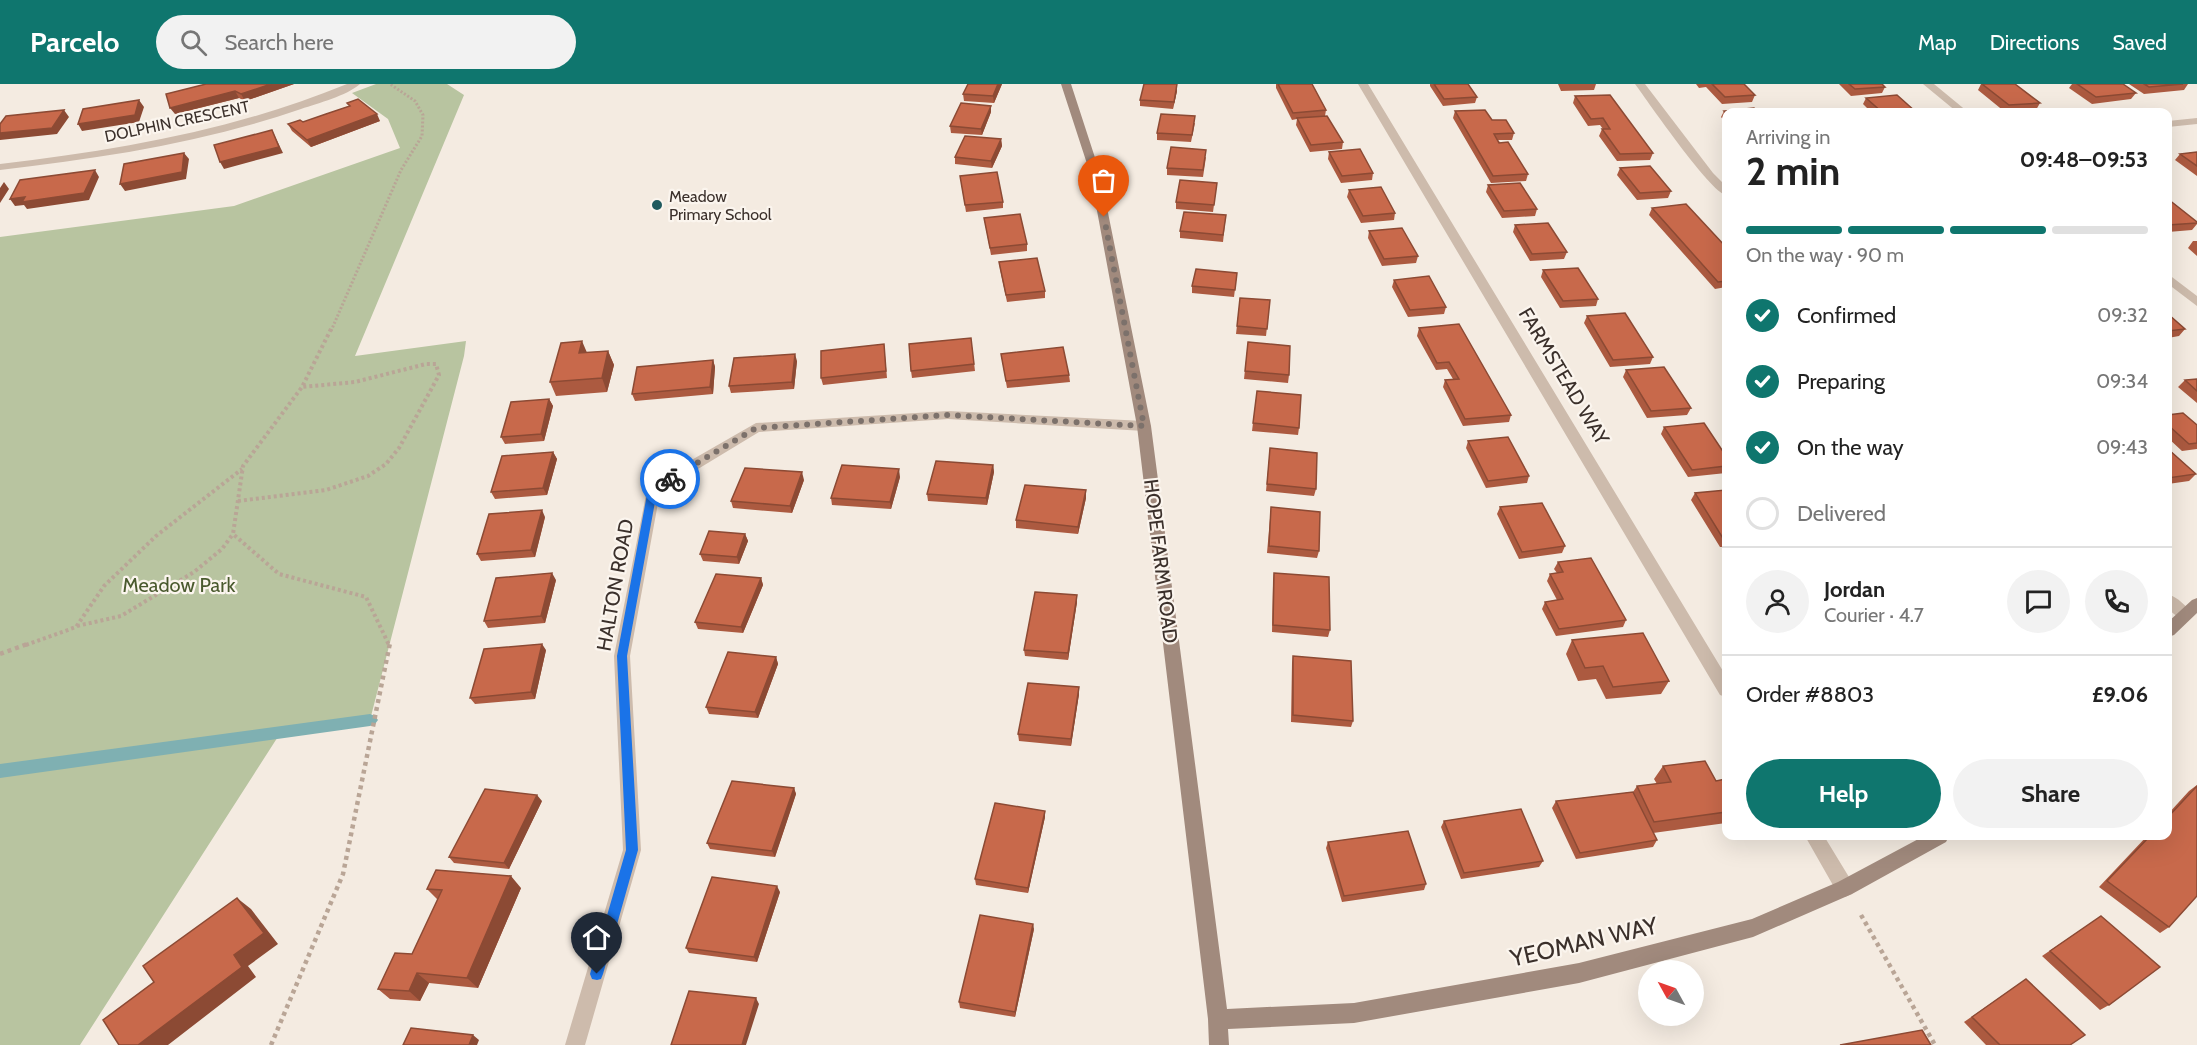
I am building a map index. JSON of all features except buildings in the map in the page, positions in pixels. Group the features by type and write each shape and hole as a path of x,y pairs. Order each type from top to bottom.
{"street":[{"name":"DOLPHIN CRESCENT","path":"0,167 109,152 230,127 289,110 355,84"},
{"name":"HOPE FARM ROAD","path":"1066,84 1095,173 1144,426 1218,1019 1219,1045"},
{"name":"FARMSTEAD WAY","path":"1363,84 1722,683"},
{"path":"1640,84 1709,175 1722,188"},
{"path":"1928,84 1959,108"},
{"path":"2172,124 2197,121"},
{"path":"2172,281 2197,302"},
{"name":"HALTON ROAD","path":"575,1045 632,850 622,656 653,489 756,428 948,415 1144,426"},
{"path":"2172,604 2185,615"},
{"path":"2172,627 2197,604"},
{"path":"1816,840 1845,888"},
{"name":"YEOMAN WAY","path":"1218,1019 1354,1013 1579,973 1753,928 1845,888 1933,840"}],"path":[{"path":"76,627 104,586 149,543 243,469 302,387 339,316 401,170 422,136 423,115 415,101 390,84"},
{"path":"238,501 282,495 313,494 374,474 398,450 424,399 440,375 436,364 419,363 366,380 334,386 302,387"},
{"path":"0,654 76,627 121,616 194,572 222,549 233,534 243,469"},
{"path":"233,534 279,574 366,597 390,642 343,874 271,1045"},
{"path":"1845,888 1935,1045"}],"green space":[{"name":"Meadow Park","path":"376,84 447,84 464,95 355,356 466,341 370,720 281,732 80,1045 0,1045 0,237 234,206 400,148 388,119 352,93"}],"waterway":[{"path":"0,771 370,720"}],"way so far":[{"path":"670,479 756,428 948,415 1144,426 1104,217"}],"place":[{"name":"Meadow Primary School","path":"657,205"}],"route":[{"path":"597,974 632,850 622,656 653,489 670,479"}]}
